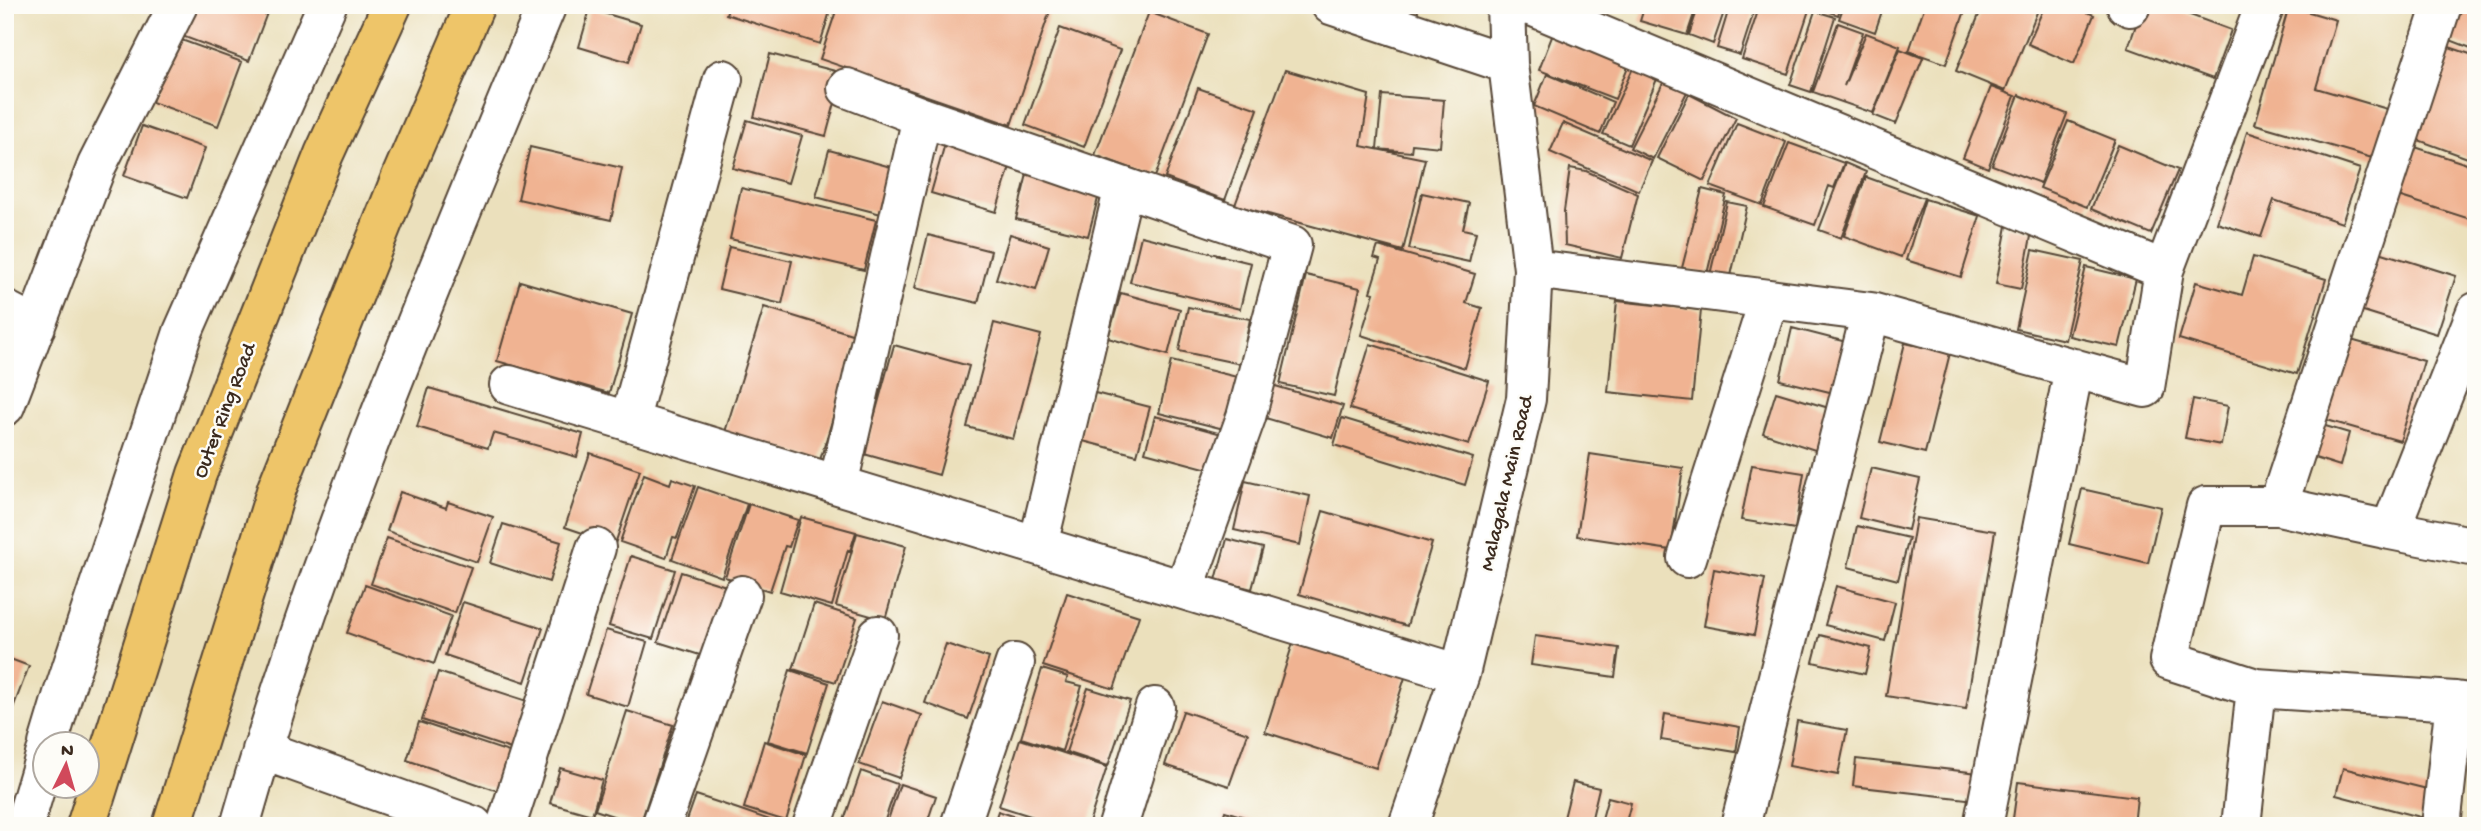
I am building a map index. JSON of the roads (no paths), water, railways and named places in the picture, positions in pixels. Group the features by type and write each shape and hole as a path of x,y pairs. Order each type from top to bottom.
{"highway":[{"name":"Outer Ring Road","path":"86,826 197,474 324,154 392,5"},
{"path":"172,826 277,488 401,177 475,5"}],"street":[{"path":"5,405 20,318 178,5"},
{"path":"52,730 183,332 327,5"},
{"path":"240,826 306,615 402,354 547,5"},
{"path":"1331,5 1508,64"},
{"name":"Malagala Main Road","path":"1408,826 1460,674 1526,399 1533,269 1508,64 1506,5"},
{"path":"1529,5 2164,270"},
{"path":"2126,5 2131,5"},
{"path":"1533,269 1871,312 2145,388 2164,270 2266,5"},
{"path":"2278,506 2442,5"},
{"path":"629,422 723,79"},
{"path":"847,88 922,117 1292,245 1247,417 1184,590"},
{"path":"838,485 922,117"},
{"path":"1038,545 1124,187"},
{"path":"1687,558 1769,299"},
{"path":"1740,826 1871,312"},
{"path":"2390,530 2476,312"},
{"path":"1983,826 2074,368"},
{"path":"509,385 1460,674"},
{"path":"2441,826 2465,702 2256,688 2169,660 2206,506 2278,506 2476,547"},
{"path":"506,826 596,548"},
{"path":"661,826 742,595"},
{"path":"812,826 878,635"},
{"path":"960,826 1015,663"},
{"path":"2241,826 2256,688"},
{"path":"1118,826 1155,707"},
{"path":"262,750 474,826"},
{"path":"24,826 32,799"}]}
